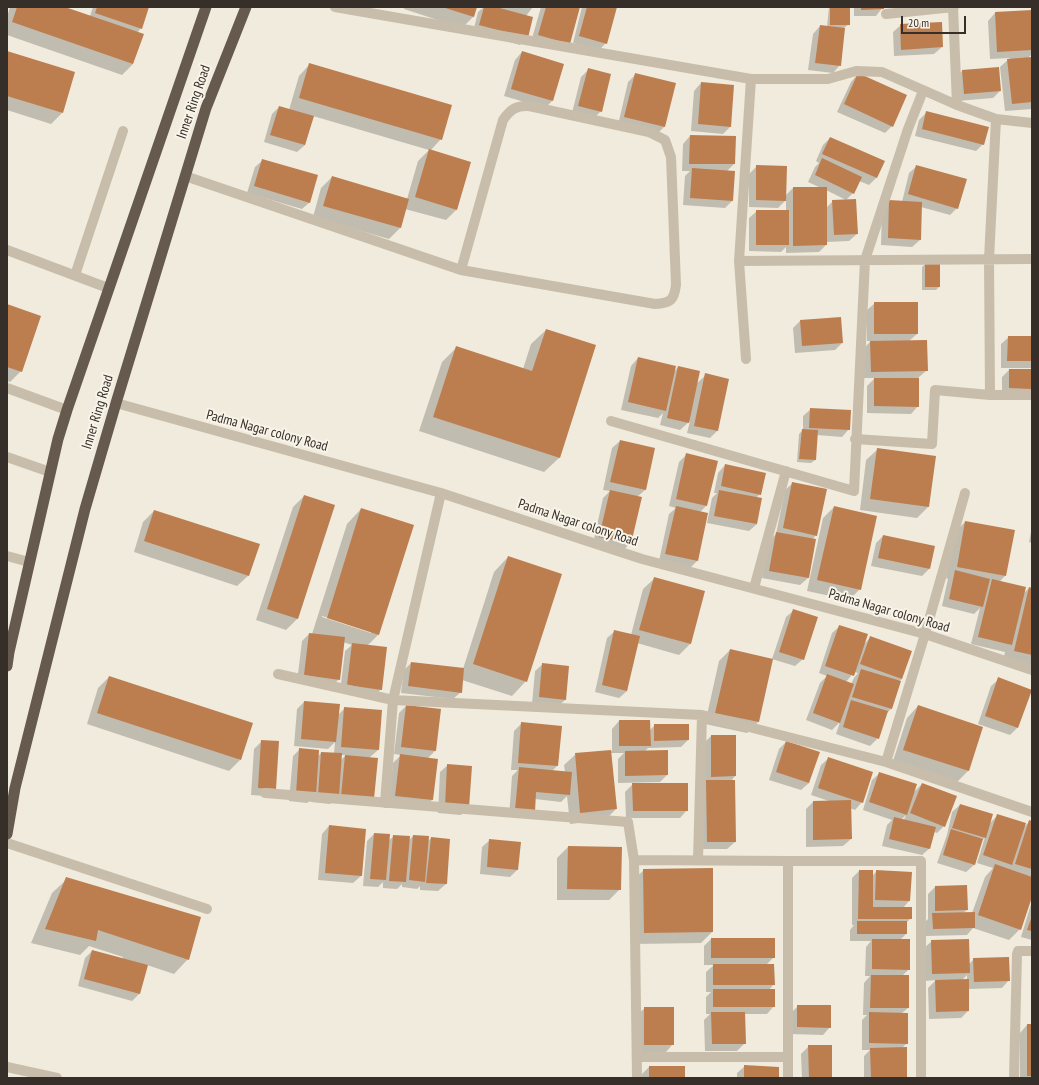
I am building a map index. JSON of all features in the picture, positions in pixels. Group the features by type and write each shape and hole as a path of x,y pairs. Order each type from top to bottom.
{"highway":[{"name":"Inner Ring Road","path":"7,666 10,635 50,472 67,410 206,7"},
{"name":"Inner Ring Road","path":"7,834 15,788 85,509 206,108 246,7"}],"street":[{"path":"335,7 751,79 828,79 856,71 882,72 957,105 996,119 1032,124"},
{"path":"886,14 954,7 957,105"},
{"path":"746,359 739,261 751,79"},
{"path":"611,421 854,490 865,260 908,129 923,90"},
{"path":"185,176 461,270 655,304 670,301 675,296 676,285 671,157 665,140 649,132 529,106 521,106 509,112 503,120 461,270"},
{"path":"990,395 989,259 996,119"},
{"path":"75,275 123,131"},
{"path":"7,250 108,288"},
{"path":"739,261 1032,258"},
{"path":"7,388 67,410"},
{"path":"856,439 932,444 935,390 990,395 1032,395"},
{"name":"Padma Nagar colony Road","path":"116,403 441,493 642,559 925,634 1032,670"},
{"path":"7,457 50,472"},
{"path":"754,588 786,471"},
{"path":"385,803 393,700 441,493"},
{"path":"886,762 925,634 965,493"},
{"path":"7,556 29,562"},
{"path":"278,674 393,700 702,715 886,762 1032,812"},
{"path":"698,860 702,715"},
{"path":"265,793 628,822 634,860 638,1057 637,1078"},
{"path":"7,843 207,909"},
{"path":"634,860 921,860 921,1078"},
{"path":"788,861 788,1078"},
{"path":"1014,1078 1017,954 1018,951 1032,951"},
{"path":"638,1057 788,1057"},
{"path":"7,1067 56,1078"}],"building":[{"path":"17,7 65,7 144,34 133,64 12,22"},
{"path":"97,7 149,7 142,29 95,13"},
{"path":"442,7 477,7 474,17"},
{"path":"484,7 496,7 533,17 528,38 479,25"},
{"path":"546,7 580,7 570,44 538,35"},
{"path":"587,7 617,7 607,44 579,36"},
{"path":"830,7 850,7 850,25 830,25"},
{"path":"861,7 884,7 884,9 861,10"},
{"path":"1032,10 1032,50 997,52 995,12"},
{"path":"942,22 943,47 901,50 900,24"},
{"path":"820,25 845,28 841,66 815,63"},
{"path":"7,51 75,72 63,113 7,96"},
{"path":"522,51 564,64 553,101 511,89"},
{"path":"1032,57 1032,102 1012,104 1007,59"},
{"path":"309,63 452,105 442,140 299,98"},
{"path":"999,67 1001,91 964,94 962,70"},
{"path":"588,68 611,74 602,112 578,106"},
{"path":"635,73 676,83 665,127 624,117"},
{"path":"858,73 907,95 893,127 844,104"},
{"path":"701,82 734,85 731,127 698,124"},
{"path":"279,106 314,116 305,145 270,135"},
{"path":"926,111 989,127 984,145 922,129"},
{"path":"690,135 736,136 735,164 689,164"},
{"path":"830,137 885,161 877,178 822,154"},
{"path":"429,149 471,162 457,210 415,197"},
{"path":"822,158 862,177 854,194 815,175"},
{"path":"262,159 318,175 310,203 254,186"},
{"path":"756,165 787,166 786,201 756,200"},
{"path":"916,165 967,179 958,209 908,194"},
{"path":"692,168 735,171 733,201 690,198"},
{"path":"332,176 409,199 401,228 323,206"},
{"path":"793,187 827,187 827,245 793,246"},
{"path":"856,199 858,234 834,235 832,200"},
{"path":"889,200 922,202 921,240 888,238"},
{"path":"756,210 789,210 789,245 756,245"},
{"path":"940,262 940,287 925,287 925,263"},
{"path":"874,302 918,302 918,334 874,334"},
{"path":"7,304 41,316 22,372 7,367"},
{"path":"841,317 843,343 802,346 800,320"},
{"path":"546,329 596,345 560,458 433,417 456,346 532,371"},
{"path":"1008,336 1032,336 1032,361 1007,361"},
{"path":"927,340 928,371 871,372 870,341"},
{"path":"638,357 676,366 666,411 628,402"},
{"path":"678,366 700,371 689,423 667,418"},
{"path":"1009,369 1032,369 1032,389 1009,388"},
{"path":"705,373 729,379 718,431 694,426"},
{"path":"874,378 919,378 919,407 874,406"},
{"path":"810,408 851,410 850,430 809,428"},
{"path":"802,429 818,430 816,460 799,459"},
{"path":"620,440 655,448 646,490 610,482"},
{"path":"877,448 936,456 929,507 870,499"},
{"path":"686,453 718,461 707,506 676,499"},
{"path":"725,464 766,473 761,495 721,486"},
{"path":"792,482 827,489 817,536 783,528"},
{"path":"610,490 642,497 631,544 599,537"},
{"path":"719,490 762,498 757,524 714,516"},
{"path":"304,495 335,505 298,619 267,609"},
{"path":"676,506 708,513 698,561 665,554"},
{"path":"834,506 877,516 861,590 817,580"},
{"path":"361,508 414,525 379,635 327,618"},
{"path":"154,510 260,544 249,576 144,541"},
{"path":"965,521 1015,530 1006,576 957,567"},
{"path":"776,532 816,539 809,578 769,571"},
{"path":"883,535 935,546 930,569 878,558"},
{"path":"508,556 562,574 527,682 473,664"},
{"path":"955,570 990,579 983,607 949,599"},
{"path":"654,577 705,591 691,644 639,630"},
{"path":"992,579 1026,587 1012,645 978,637"},
{"path":"1029,587 1032,588 1032,655 1014,651"},
{"path":"793,609 818,617 804,660 779,652"},
{"path":"839,625 868,634 854,676 825,666"},
{"path":"614,630 640,636 627,691 602,685"},
{"path":"309,633 345,637 340,680 304,675"},
{"path":"870,636 912,651 902,679 860,664"},
{"path":"352,643 387,647 382,690 347,685"},
{"path":"730,649 773,659 759,722 715,713"},
{"path":"411,662 464,668 462,693 408,686"},
{"path":"542,663 569,666 566,700 539,697"},
{"path":"861,669 901,681 892,709 852,697"},
{"path":"827,674 854,684 840,723 813,713"},
{"path":"109,676 253,723 241,760 97,713"},
{"path":"998,677 1032,690 1018,728 985,716"},
{"path":"851,700 888,711 879,739 843,727"},
{"path":"304,701 340,704 336,742 301,739"},
{"path":"406,705 441,709 436,751 401,747"},
{"path":"918,705 983,727 969,771 903,750"},
{"path":"344,707 382,710 379,750 341,747"},
{"path":"619,720 650,720 651,746 619,746"},
{"path":"521,722 562,726 558,766 518,763"},
{"path":"654,724 689,724 689,740 654,741"},
{"path":"711,735 736,735 736,776 711,777"},
{"path":"261,740 279,741 276,789 258,788"},
{"path":"786,741 820,752 809,783 776,772"},
{"path":"299,748 319,750 316,796 296,794"},
{"path":"611,750 617,809 580,813 575,753"},
{"path":"668,750 668,775 625,776 625,751"},
{"path":"321,752 342,753 339,797 318,795"},
{"path":"400,754 438,759 433,800 395,796"},
{"path":"345,755 378,758 374,799 341,796"},
{"path":"828,757 873,772 863,803 818,788"},
{"path":"447,764 472,766 469,808 445,806"},
{"path":"519,767 572,772 570,795 536,792 535,812 515,810"},
{"path":"879,772 917,784 907,815 869,802"},
{"path":"706,780 735,780 736,842 707,842"},
{"path":"632,783 688,783 688,811 633,811"},
{"path":"922,783 957,796 945,827 910,813"},
{"path":"851,800 852,839 813,840 813,801"},
{"path":"960,804 993,814 986,838 952,828"},
{"path":"997,814 1026,823 1012,865 983,855"},
{"path":"894,817 936,827 930,849 889,839"},
{"path":"1029,820 1032,821 1032,869 1015,864"},
{"path":"329,825 366,829 362,876 325,873"},
{"path":"951,829 983,839 975,865 943,855"},
{"path":"374,833 390,834 386,880 370,879"},
{"path":"393,835 410,836 406,882 389,881"},
{"path":"413,835 429,836 425,882 409,880"},
{"path":"431,837 450,839 447,884 426,883"},
{"path":"489,839 521,842 518,870 487,867"},
{"path":"568,846 622,847 621,890 567,889"},
{"path":"995,864 1032,877 1032,897 1021,930 978,915"},
{"path":"713,868 713,932 644,933 643,869"},
{"path":"859,870 873,870 873,907 912,907 912,919 858,919"},
{"path":"876,870 912,872 910,901 875,900"},
{"path":"66,877 201,917 189,960 98,930 96,941 45,929"},
{"path":"967,885 968,910 935,911 935,886"},
{"path":"975,912 975,928 933,929 932,913"},
{"path":"1032,916 1032,931 1027,930"},
{"path":"857,921 907,921 907,934 857,934"},
{"path":"711,938 775,938 775,958 711,958"},
{"path":"872,939 910,939 910,970 872,969"},
{"path":"969,939 970,973 932,974 931,940"},
{"path":"92,950 148,965 140,994 84,979"},
{"path":"1009,957 1010,981 974,982 973,958"},
{"path":"713,964 774,964 775,985 713,985"},
{"path":"871,975 909,975 909,1008 870,1008"},
{"path":"969,979 969,1011 936,1012 935,980"},
{"path":"713,989 775,989 775,1007 713,1007"},
{"path":"797,1005 831,1005 831,1028 797,1027"},
{"path":"644,1007 674,1007 674,1045 644,1045"},
{"path":"711,1012 745,1012 746,1044 712,1044"},
{"path":"869,1012 908,1013 908,1044 869,1043"},
{"path":"1027,1024 1032,1024 1032,1076 1027,1076"},
{"path":"808,1045 832,1045 832,1078 809,1078"},
{"path":"907,1047 907,1078 871,1078 870,1048"},
{"path":"744,1065 779,1067 779,1078 744,1078"},
{"path":"649,1066 685,1066 685,1078 649,1078"}]}
